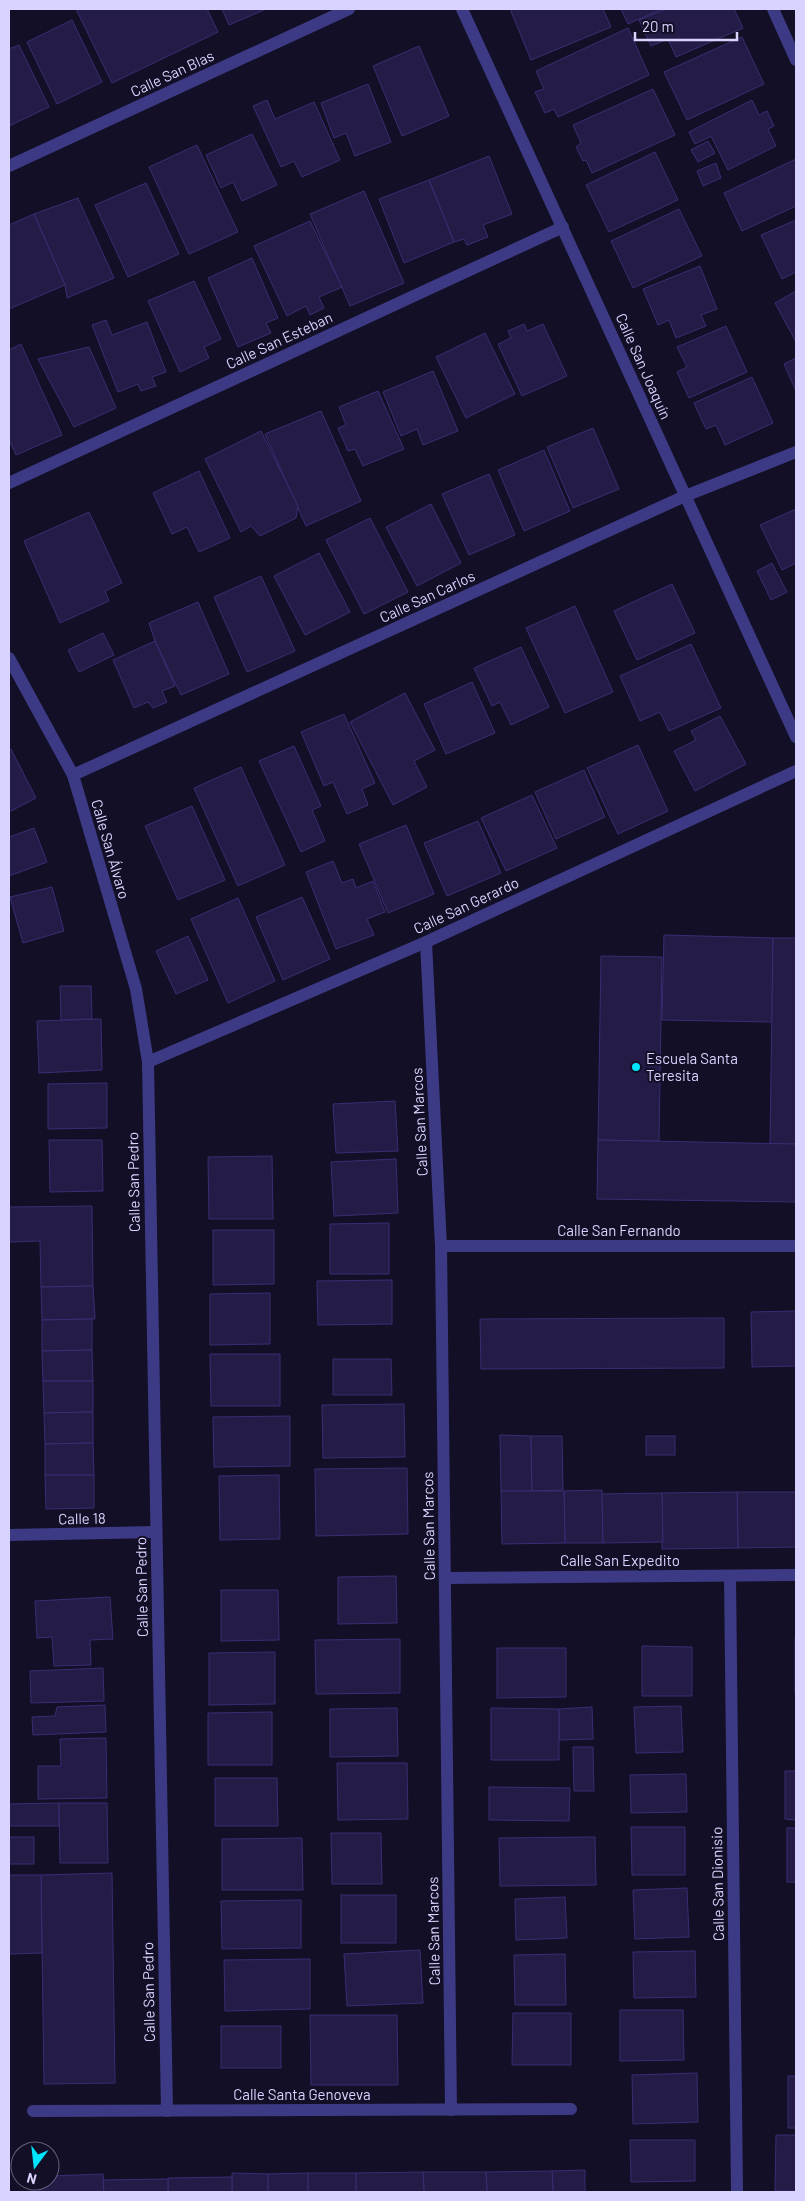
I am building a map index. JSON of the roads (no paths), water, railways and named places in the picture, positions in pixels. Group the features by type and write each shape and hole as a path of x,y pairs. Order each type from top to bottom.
{"street":[{"name":"Calle San Blas","path":"9,166 348,9"},
{"name":"Calle San Joaquín","path":"462,9 796,737"},
{"path":"773,9 796,60"},
{"name":"Calle San Esteban","path":"9,483 563,227"},
{"name":"Calle San Carlos","path":"73,775 685,496 796,452"},
{"name":"Calle San Álvaro","path":"9,658 73,775 136,989 148,1062"},
{"name":"Calle San Gerardo","path":"148,1062 426,942 796,772"},
{"name":"Calle San Marcos","path":"426,942 441,1246 451,2110"},
{"name":"Calle San Pedro","path":"148,1062 167,2111"},
{"name":"Calle San Fernando","path":"441,1246 796,1246"},
{"name":"Calle 18","path":"9,1535 156,1532"},
{"name":"Calle San Expedito","path":"445,1578 796,1575"},
{"name":"Calle San Dionisio","path":"730,1576 737,2192"},
{"name":"Calle Santa Genoveva","path":"33,2111 570,2109"}],"place":[{"name":"Escuela Santa Teresita","path":"636,1067"}]}
